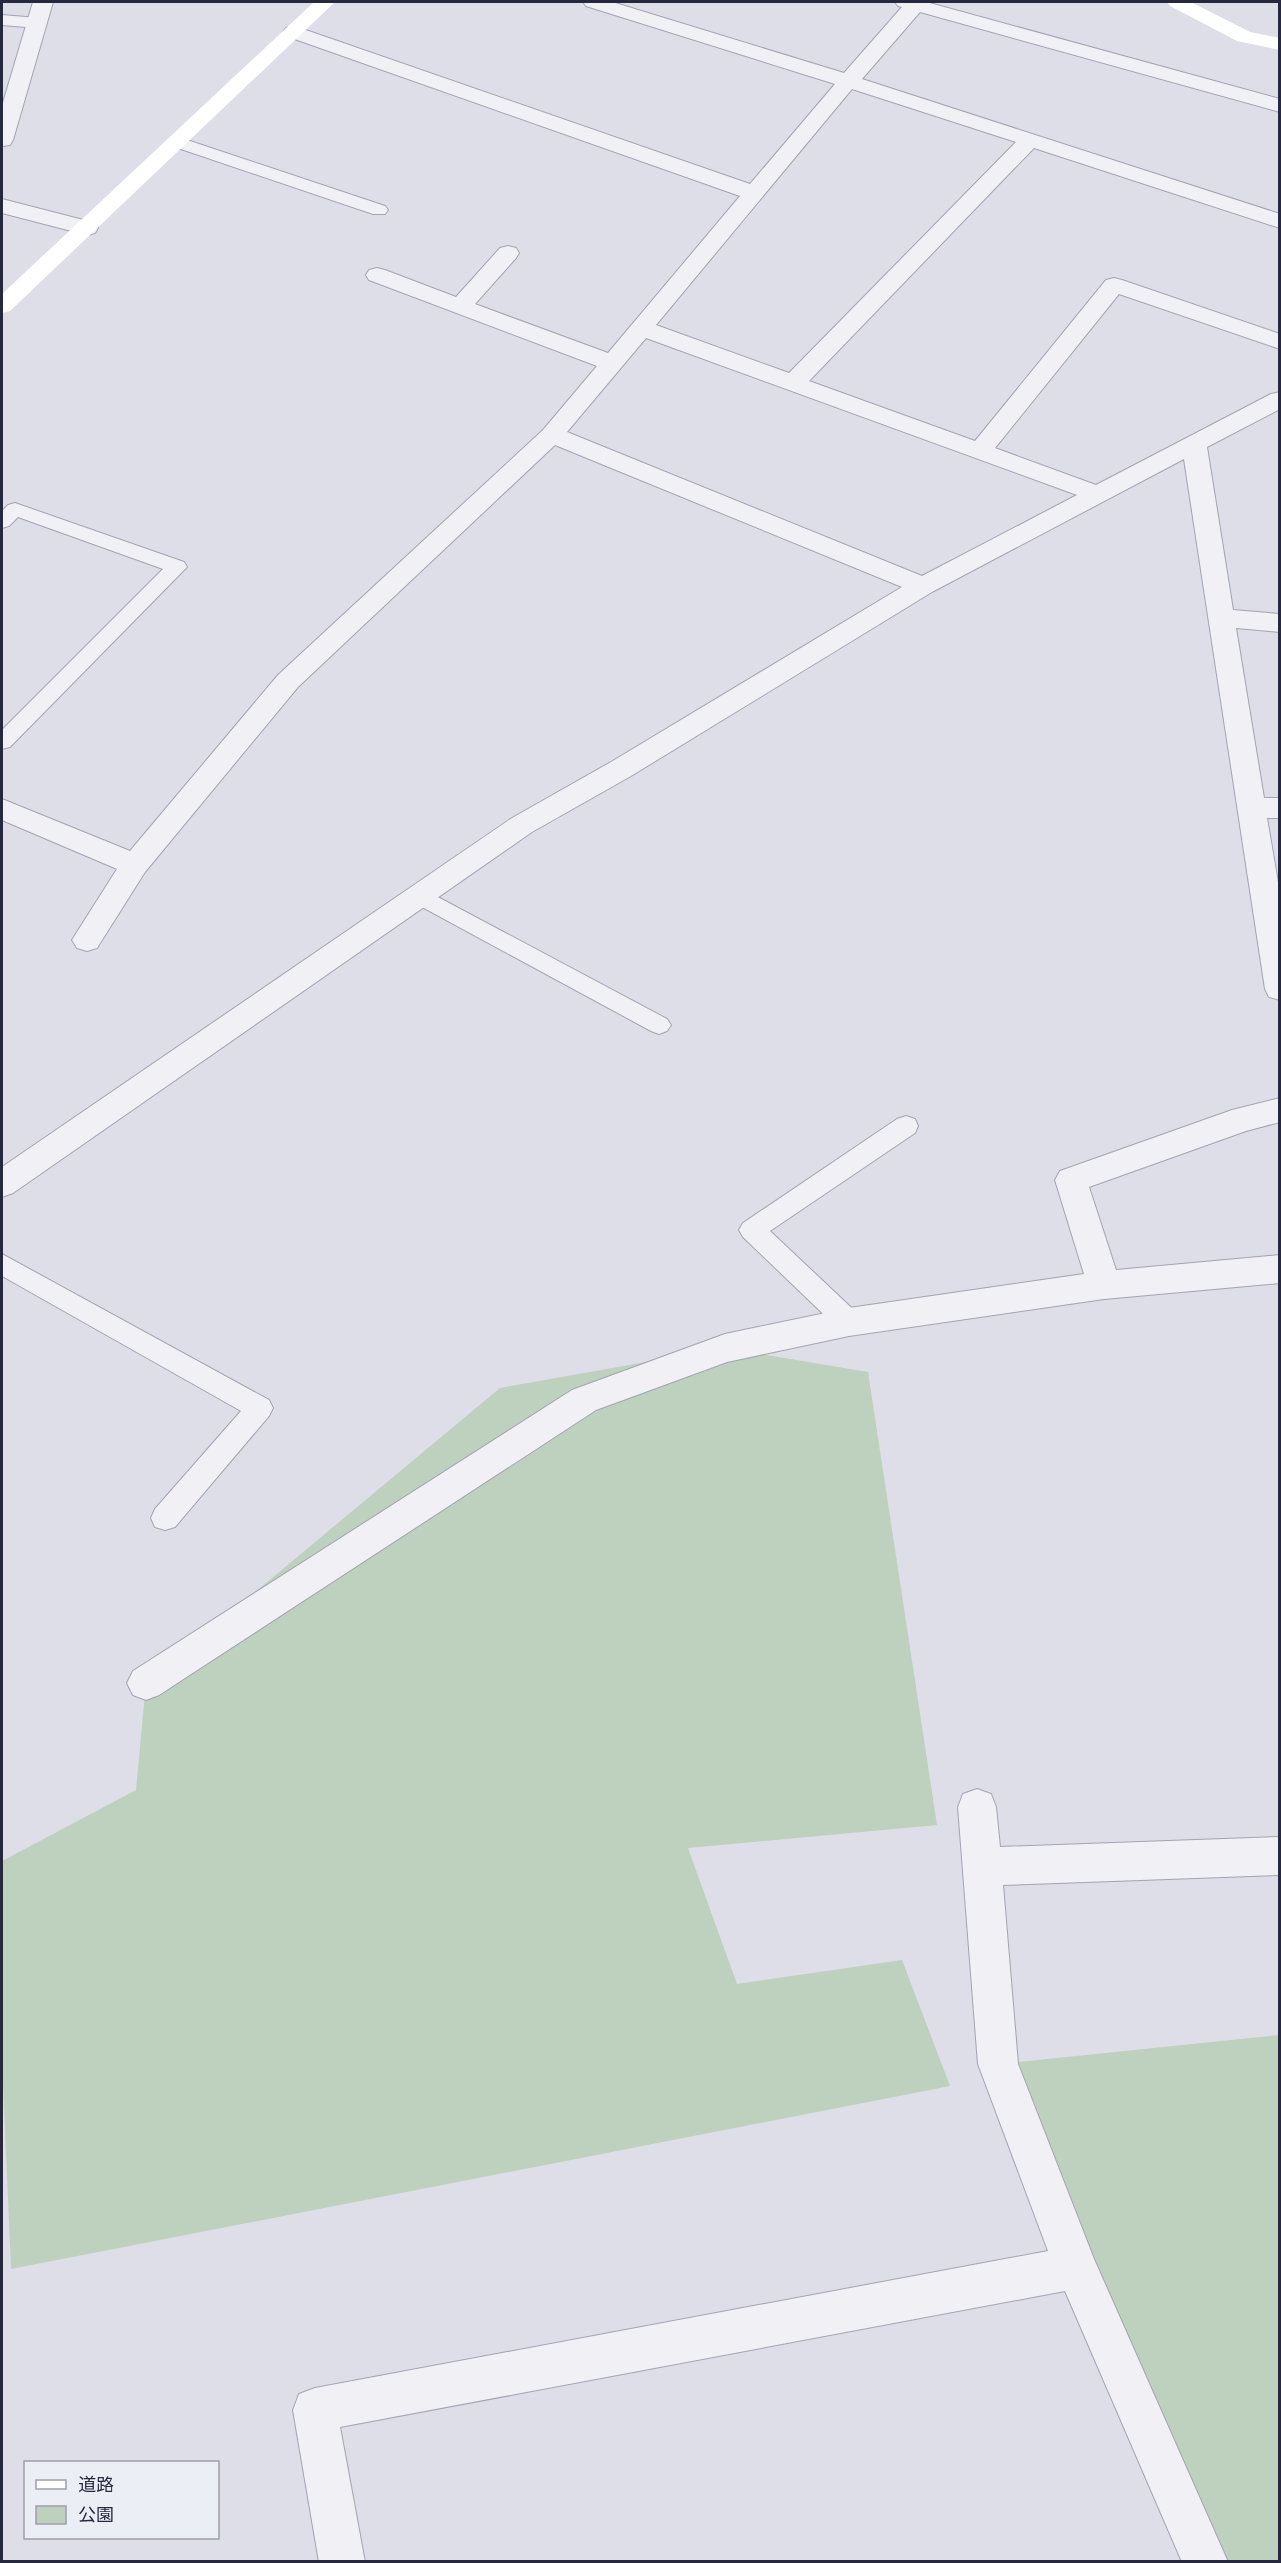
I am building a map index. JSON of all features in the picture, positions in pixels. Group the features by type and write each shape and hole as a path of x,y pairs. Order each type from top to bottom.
{"street":[{"path":"2,140 43,2"},
{"path":"2,306 325,2"},
{"path":"593,2 848,81 1280,221"},
{"path":"1177,2 1244,37 1280,44"},
{"path":"87,940 135,865 288,681 552,435 848,81 910,3 1280,106"},
{"path":"293,32 754,193"},
{"path":"793,383 1030,140"},
{"path":"2,206 87,228"},
{"path":"460,306 508,253"},
{"path":"377,275 612,363"},
{"path":"980,451 1114,285 1280,342"},
{"path":"642,328 1100,495"},
{"path":"2,1184 522,825 621,769 923,586 1280,399"},
{"path":"552,435 923,586"},
{"path":"1194,446 1251,808 1273,903 1280,989"},
{"path":"1221,618 1280,623"},
{"path":"1251,808 1280,808"},
{"path":"2,809 135,865"},
{"path":"1104,1285 1071,1180 1243,1119 1280,1110"},
{"path":"146,1683 584,1400 724,1348 849,1322 1104,1285 1280,1269"},
{"path":"977,1807 998,2064 1076,2267 1205,2562"},
{"path":"983,1867 1280,1856"},
{"path":"342,2562 315,2410 1076,2267"}],"lane":[{"path":"2,20 38,23"},
{"path":"178,142 380,210"},
{"path":"2,522 15,510 177,567 2,742"},
{"path":"419,896 659,1025"},
{"path":"849,1322 752,1230 906,1126"},
{"path":"2,1264 260,1408 165,1518"}],"green space":[{"path":"725,1348 868,1372 937,1825 688,1848 737,1984 902,1960 950,2086 11,2269 2,2060 2,1861 136,1790 146,1683 500,1388"},
{"path":"1279,2035 1279,2561 1209,2561 998,2064"}]}
